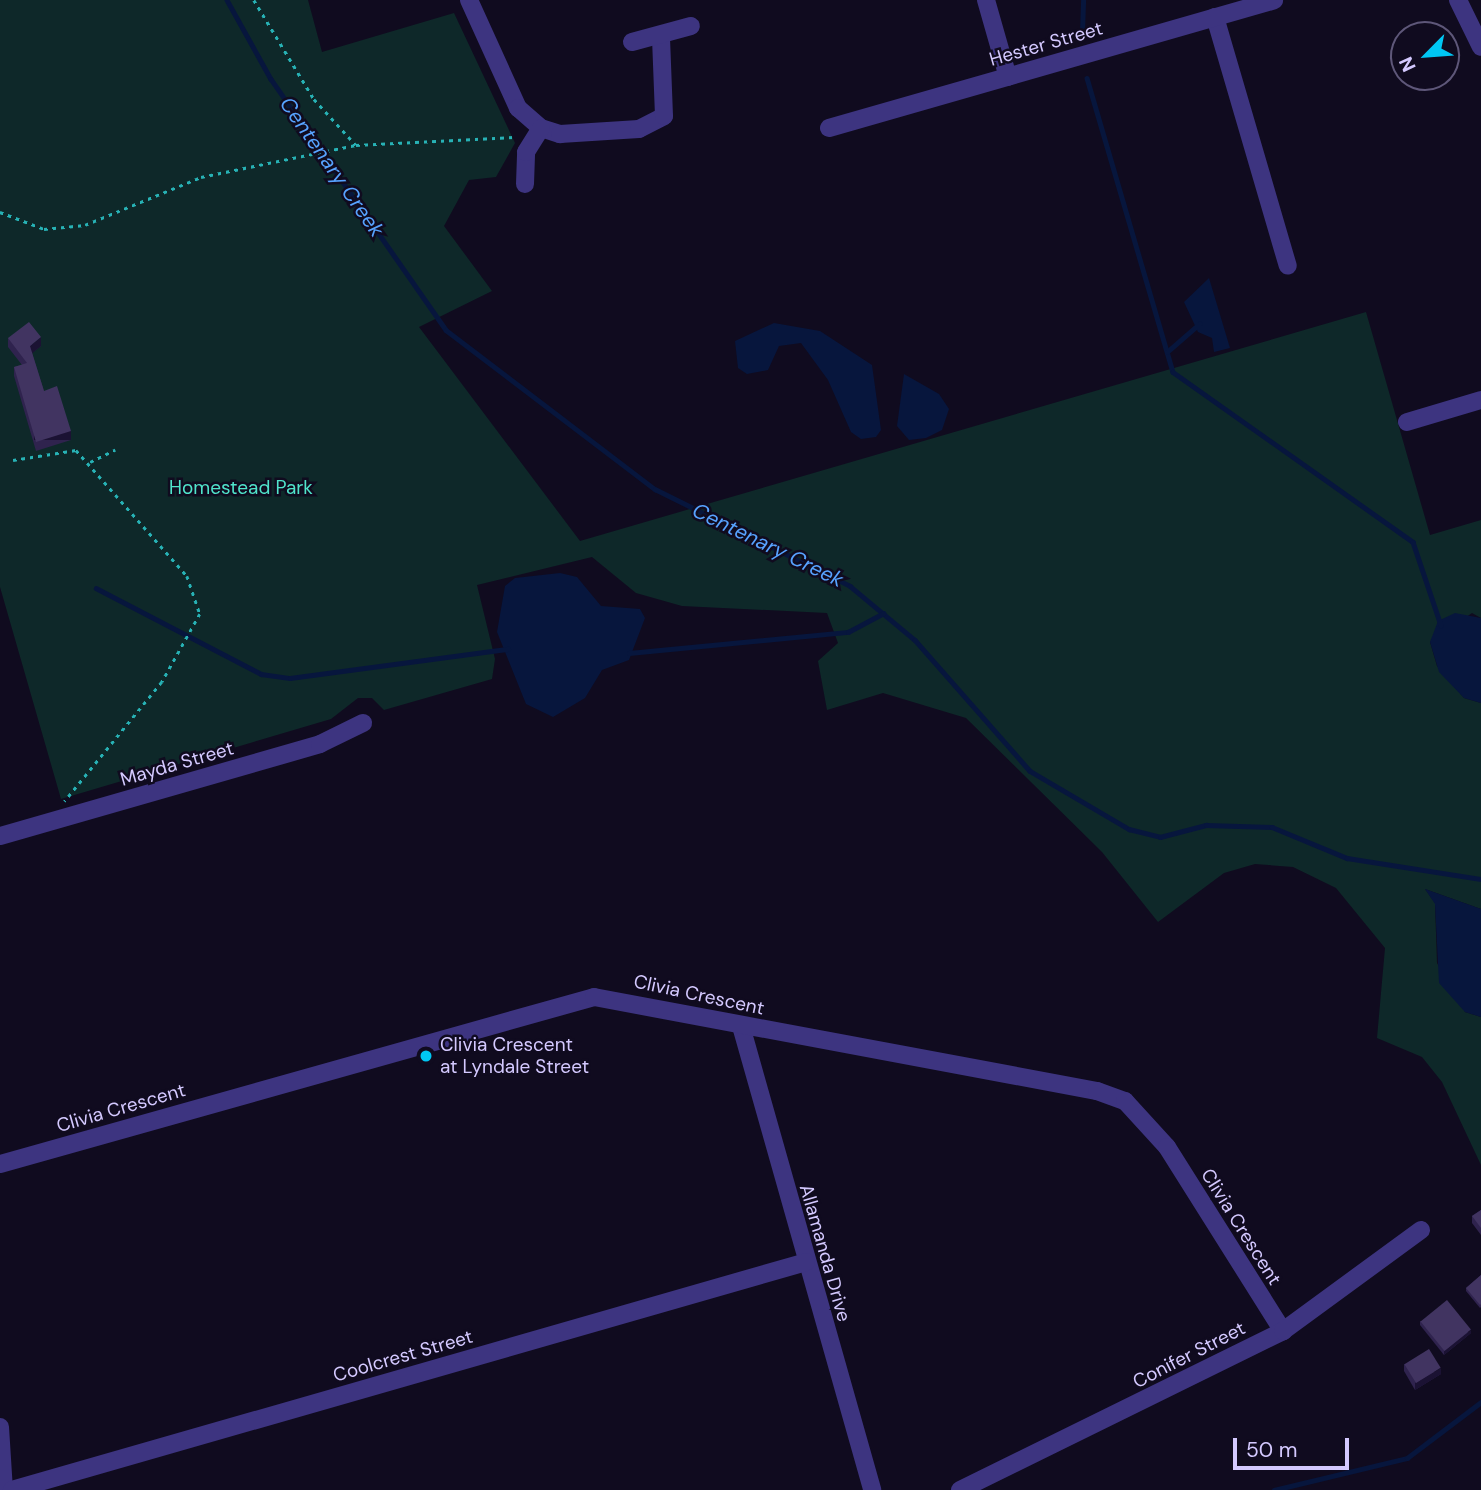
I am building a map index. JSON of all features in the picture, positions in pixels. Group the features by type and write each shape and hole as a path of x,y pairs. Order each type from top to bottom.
{"street":[{"path":"469,0 500,78 538,130 586,136 654,125 667,104 661,37"},
{"path":"985,0 1007,77"},
{"name":"Hester Street","path":"829,128 1275,0"},
{"path":"1458,0 1481,47"},
{"path":"1215,17 1288,266"},
{"path":"632,42 661,37 691,26"},
{"path":"525,184 538,130"},
{"path":"1407,422 1481,400"},
{"name":"Mayda Street","path":"0,836 320,744 363,723"},
{"name":"Clivia Crescent","path":"0,1164 568,1002 594,997 1097,1091 1125,1101 1167,1147 1283,1331"},
{"name":"Allamanda Drive","path":"741,1026 872,1490"},
{"name":"Conifer Street","path":"960,1490 1283,1331 1421,1230"},
{"name":"Coolcrest Street","path":"12,1490 806,1262"},
{"path":"0,1427 4,1490"}],"path":[{"path":"254,0 314,99 356,145"},
{"path":"0,212 44,229 85,225 201,177 356,145 426,138 465,144 538,130"},
{"path":"13,460 76,450 90,462 187,576 200,614 184,647 51,822"},
{"path":"90,462 115,450"}],"green space":[{"name":"Homestead Park","path":"0,0 308,0 322,52 454,13 515,143 496,177 469,180 444,226 492,291 419,327 580,541 1366,312 1430,535 1481,520 1481,618 1472,613 1430,642 1437,666 1464,698 1481,703 1481,909 1425,889 1435,903 1437,963 1465,1012 1481,1017 1481,1165 1442,1082 1422,1057 1377,1038 1385,948 1336,888 1293,867 1255,864 1224,873 1158,922 1102,852 966,718 883,693 827,710 818,661 838,643 827,613 682,606 636,593 592,557 477,585 495,659 492,679 384,710 372,698 358,698 331,719 61,799 0,587"}],"water":[{"path":"1209,278 1230,348 1214,352 1212,338 1198,332 1184,302"},
{"path":"774,323 820,331 872,365 881,430 876,437 861,439 851,432 828,380 801,343 779,346 768,370 747,374 738,368 735,341"},
{"path":"904,374 939,394 949,409 942,430 926,438 909,440 897,426"},
{"path":"560,573 577,577 601,606 640,609 645,618 629,660 602,670 585,698 553,717 526,704 497,632 505,586 515,578"},
{"path":"1455,613 1481,618 1481,703 1464,698 1439,672 1430,642 1438,621"},
{"path":"1425,889 1481,909 1481,1017 1465,1012 1439,983 1435,904"}],"building":[{"path":"29,322 41,337 30,346 44,391 57,386 71,431 36,442 14,367 27,363 8,338"},
{"path":"1481,1210 1481,1228 1472,1216"},
{"path":"1481,1275 1481,1304 1480,1305 1466,1288"},
{"path":"1447,1300 1471,1330 1444,1351 1421,1321"},
{"path":"1429,1349 1441,1368 1416,1383 1404,1364"}],"waterway":[{"name":"Centenary Creek","path":"227,0 271,79 446,330 655,489 850,586 915,640 1030,771 1129,829 1160,837 1206,825 1272,827 1347,858 1481,879"},
{"path":"1082,32 1083,0"},
{"path":"1087,78 1173,372 1413,542 1441,625"},
{"path":"1167,352 1199,324"},
{"path":"96,588 261,674 290,678 508,649"},
{"path":"629,653 848,632 883,613"},
{"path":"1274,1490 1407,1458 1481,1402"}],"place":[{"name":"Clivia Crescent at Lyndale Street","path":"426,1056"}]}
